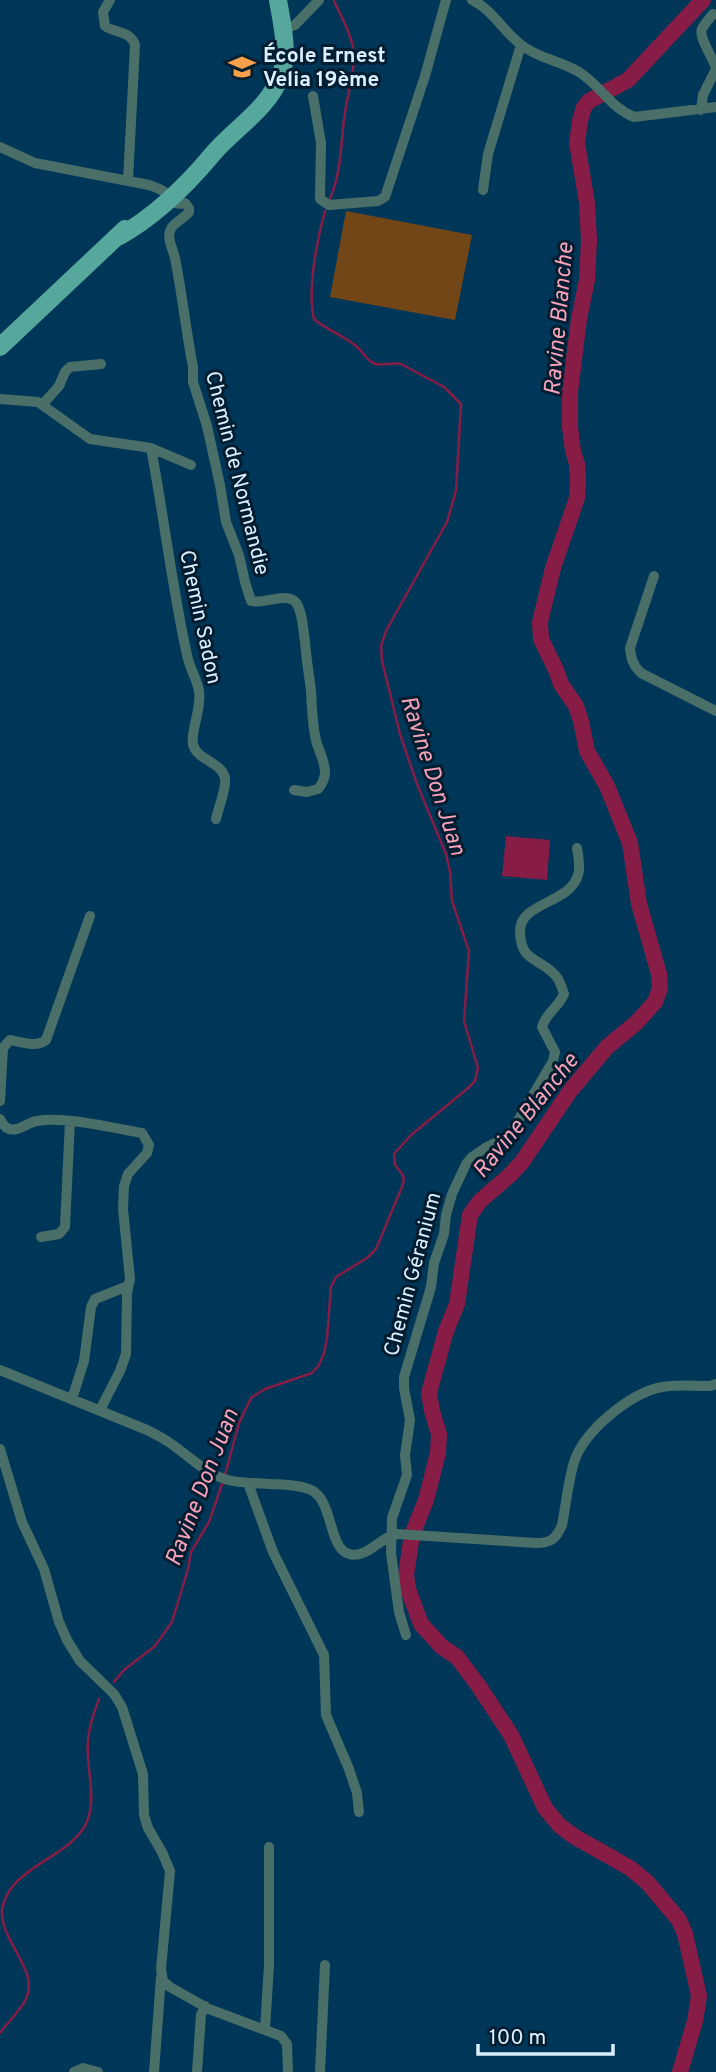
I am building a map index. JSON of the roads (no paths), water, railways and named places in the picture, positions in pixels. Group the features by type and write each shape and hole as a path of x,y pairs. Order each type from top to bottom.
{"main road":[{"path":"0,347 118,237 174,198 201,161 208,161 251,117 276,85 284,63 283,30 278,0"}],"street":[{"path":"110,0 103,12 105,26 131,37 135,45 128,180"},
{"path":"283,30 295,25 319,0"},
{"path":"313,96 321,143 320,199 329,205 378,201 385,197 425,76 446,0"},
{"path":"480,2 510,36 526,49 582,74 618,109 634,117 716,107"},
{"path":"701,110 703,96 716,69 701,36 713,14"},
{"path":"483,190 488,154 521,45"},
{"path":"0,147 35,163 149,185 174,198"},
{"name":"Chemin de Normandie","path":"174,198 189,208 185,218 174,224 170,236 193,367 193,382 210,438 226,522 239,555 251,601 256,603 283,598 294,600 298,605 304,632 314,731 326,779 318,789 307,792 294,790"},
{"path":"43,404 54,393 70,367 101,363"},
{"path":"0,400 43,404 90,439 151,448 191,465"},
{"name":"Chemin Sadon","path":"151,448 187,657 199,689 200,707 192,740 200,755 223,771 226,779 216,819"},
{"path":"654,576 630,648 634,666 641,673 716,712"},
{"name":"Chemin Géranium","path":"406,1635 397,1602 391,1553 391,1518 407,1475 405,1455 410,1420 404,1377 431,1287 434,1263 444,1234 452,1194 466,1164 485,1148 509,1136 553,1061 555,1052 542,1027 544,1019 559,1004 564,994 555,975 526,954 519,931 529,912 563,894 574,884 579,873 578,848"},
{"path":"0,1101 3,1048 10,1040 41,1044 46,1040 90,916"},
{"path":"0,1119 3,1126 10,1130 39,1120 70,1121 142,1133 149,1145 147,1153 128,1174 124,1186 123,1209 130,1279 126,1354 121,1371 100,1410"},
{"path":"41,1237 59,1234 65,1227 70,1121"},
{"path":"72,1399 83,1361 91,1307 101,1295 128,1286"},
{"path":"0,1370 147,1430 168,1441 212,1474 230,1481 302,1487 315,1492 328,1512 337,1543 346,1553 359,1555 392,1535 406,1534 536,1544 550,1542 558,1535 562,1525 575,1461 592,1431 633,1398 650,1390 671,1385 716,1384"},
{"path":"0,1449 19,1512 44,1569 66,1640 80,1661 114,1694 122,1707 143,1774 144,1815 170,1871 154,2072"},
{"path":"247,1483 274,1552 324,1655 326,1715 349,1769 357,1793 359,1812"},
{"path":"265,2030 269,1965 269,1847"},
{"path":"320,2072 325,1965"},
{"path":"162,1976 165,1984 205,2006 278,2034 287,2044 288,2072"},
{"path":"197,2072 201,2015 205,2006"},
{"path":"74,2072 78,2068 98,2072"}],"waterway":[{"name":"Ravine Blanche","path":"680,2072 695,2021 699,1996 685,1934 679,1920 647,1882 630,1868 575,1837 560,1826 545,1808 511,1735 478,1685 457,1657 442,1647 421,1624 408,1589 406,1575 412,1535 426,1500 438,1453 439,1434 429,1393 446,1331 457,1304 470,1215 480,1201 522,1162 570,1091 607,1047 636,1023 655,1002 660,988 659,974 639,904 630,843 607,786 587,751 576,706 561,684 541,639 540,622 553,568 577,498 577,464 570,427 570,392 587,280 589,240 587,203 577,143 580,121 589,101 628,80 703,0"},
{"name":"Ravine Don Juan","path":"330,199 339,165 354,62 350,35 334,1"},
{"name":"Ravine Don Juan","path":"225,1475 239,1423 251,1398 265,1389 312,1373 319,1365 327,1338 331,1287 336,1277 367,1258 376,1249 402,1187 403,1176 395,1164 394,1154 411,1135 475,1081 478,1068 464,1021 469,951 452,901 446,854 400,734 382,661 381,646 386,631 447,522 456,491 461,404 444,387 401,364 373,363 352,343 314,319 312,280 325,211"},
{"name":"Ravine Don Juan","path":"114,1682 124,1670 155,1646 172,1622 191,1552 209,1522 223,1481"},
{"name":"Ravine Don Juan","path":"0,2033 26,1999 29,1988 28,1977 3,1922 2,1910 6,1896 14,1884 74,1840 88,1819 91,1808 88,1740 99,1699"}],"place":[{"name":"École Ernest Velia 19ème","path":"242,67"}]}
